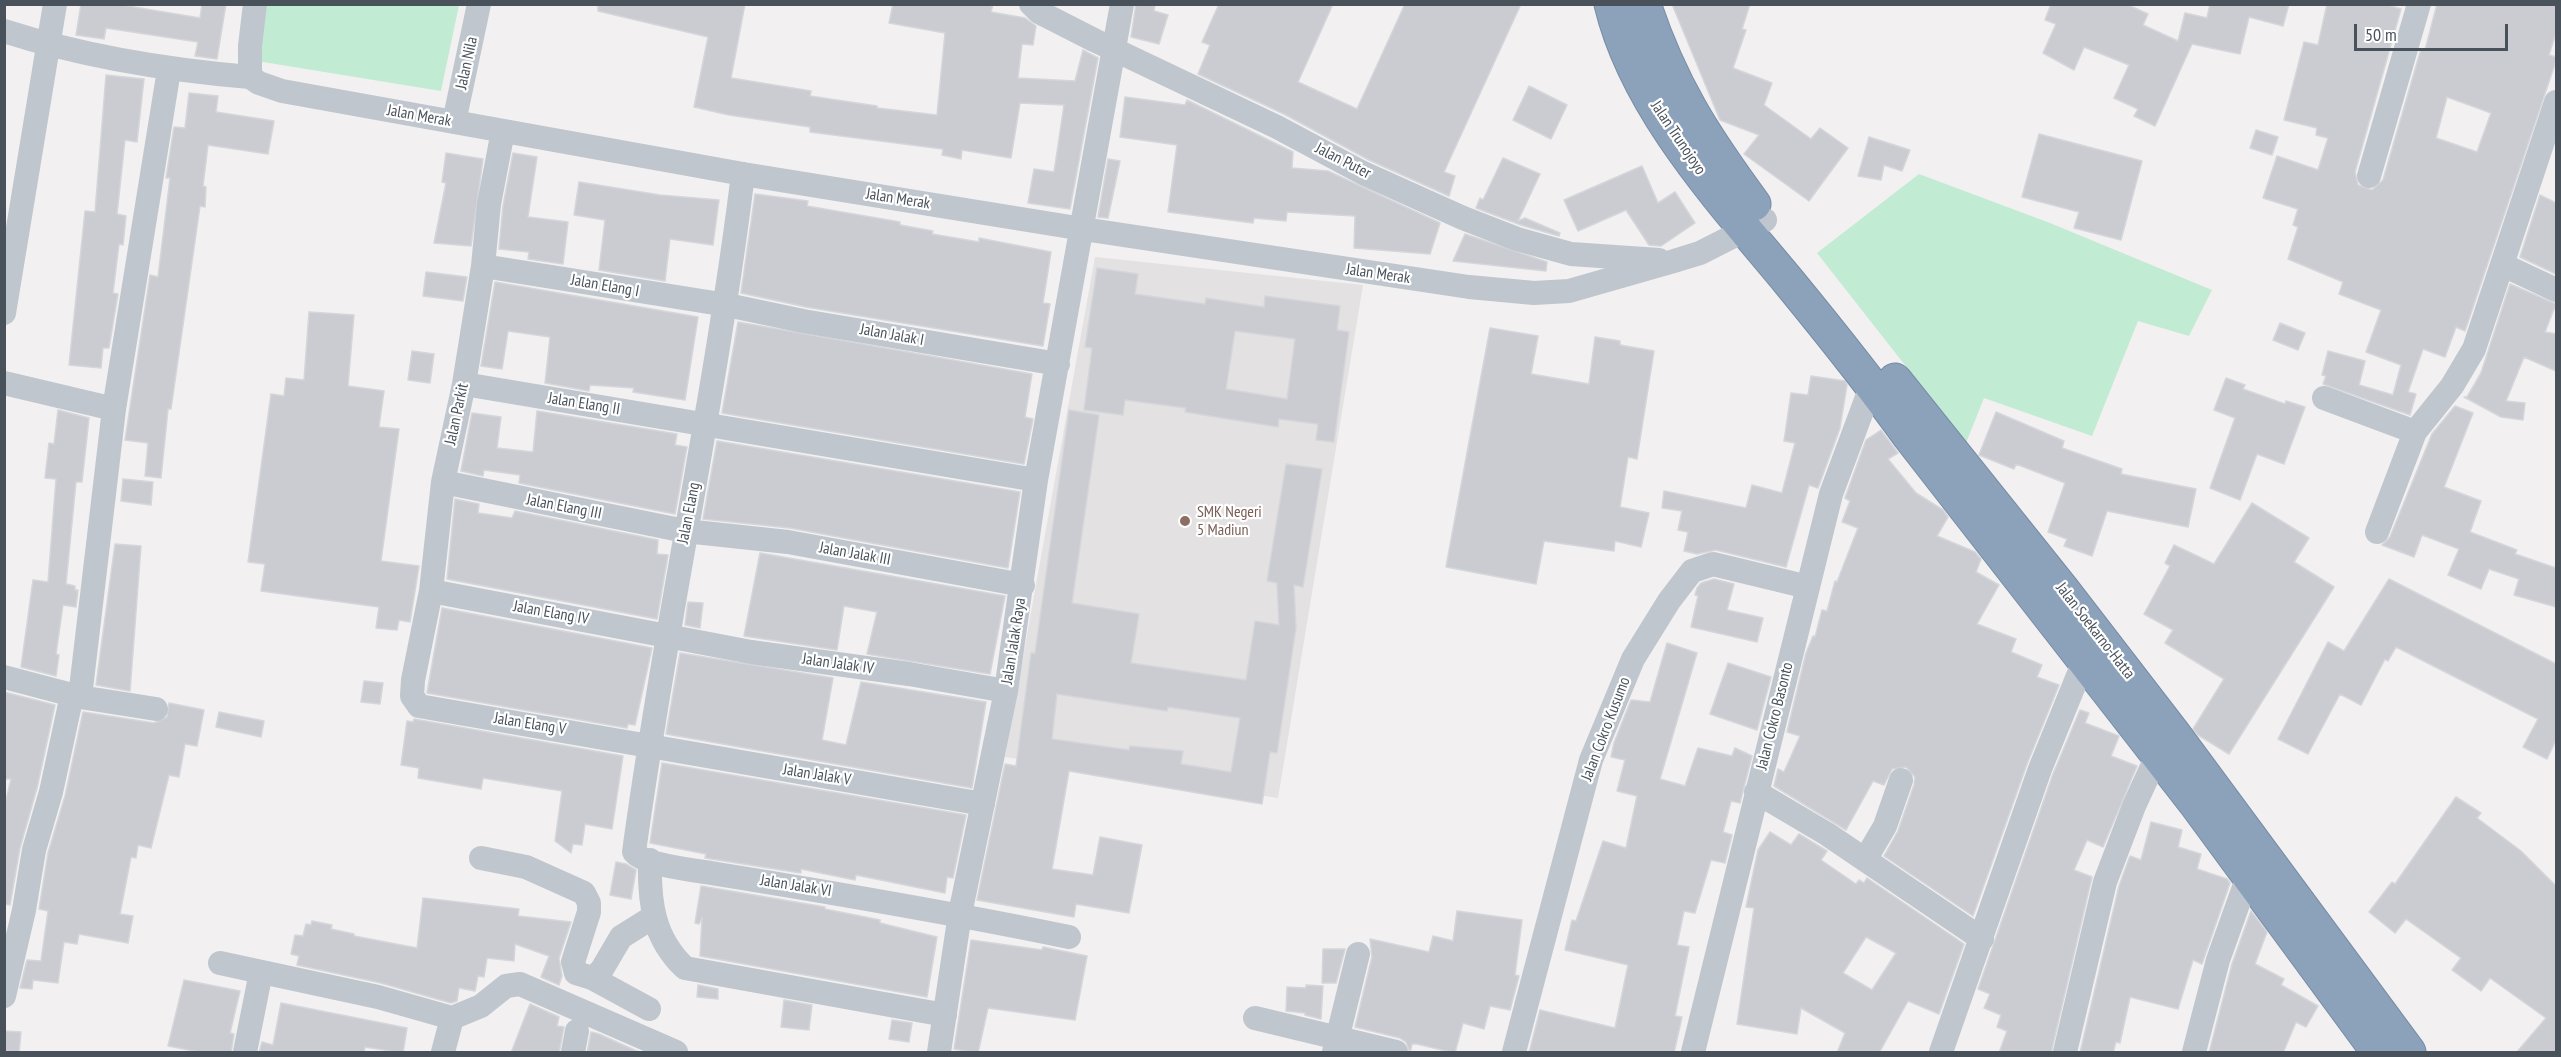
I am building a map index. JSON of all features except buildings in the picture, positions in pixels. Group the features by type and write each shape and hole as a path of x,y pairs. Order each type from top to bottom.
{"highway":[{"name":"Jalan Trunojoyo","path":"1611,4 1629,53 1659,116 1755,226"},
{"name":"Jalan Trunojoyo","path":"1644,4 1661,54 1755,226"},
{"name":"Jalan Soekarno-Hatta","path":"1755,226 1872,384 2157,756 2257,866 2409,1053"},
{"name":"Jalan Soekarno-Hatta","path":"1755,226 2063,590 2257,866 2378,1053"}],"street":[{"path":"4,313 56,4"},
{"path":"250,77 250,46 255,4"},
{"name":"Jalan Nila","path":"454,122 479,4"},
{"name":"Jalan Puter","path":"1031,4 1048,16 1277,127 1363,173 1463,218 1517,239 1571,254 1674,261"},
{"name":"Jalan Jalak Raya","path":"939,1053 960,914 1006,691 1023,585 1036,480 1122,4"},
{"path":"2369,176 2420,4"},
{"name":"Jalan Merak","path":"4,31 48,45 169,70 250,77 259,83 282,91 743,174 1083,229 1457,285 1534,293 1569,291 1700,253 1755,226"},
{"path":"4,996 34,850 76,696 114,409 169,70"},
{"path":"2377,532 2415,432 2452,386 2474,349 2556,102"},
{"name":"Jalan Parkit","path":"412,696 431,591 443,482 464,384 469,340 483,266 489,204 503,131"},
{"name":"Jalan Elang","path":"653,917 642,856 652,745 685,531 727,304 743,174"},
{"path":"2503,265 2556,290"},
{"name":"Jalan Elang I","path":"483,266 727,304"},
{"name":"Jalan Jalak I","path":"727,304 803,321 1058,364"},
{"path":"4,383 114,409"},
{"name":"Jalan Elang II","path":"464,384 1036,480"},
{"name":"Jalan Cokro Basonto","path":"1693,1053 1831,494 1872,384"},
{"path":"2324,398 2415,432"},
{"name":"Jalan Elang III","path":"443,482 685,531"},
{"name":"Jalan Jalak III","path":"685,531 788,542 1023,585"},
{"name":"Jalan Cokro Kusumo","path":"1514,1053 1591,760 1633,658 1669,601 1692,571 1713,564 1808,587"},
{"name":"Jalan Elang IV","path":"431,591 670,636"},
{"name":"Jalan Jalak IV","path":"670,636 751,652 909,674 1006,691"},
{"path":"1941,1053 2040,769 2084,661"},
{"path":"4,676 76,696 156,709"},
{"name":"Jalan Elang V","path":"412,696 419,706 652,745"},
{"name":"Jalan Jalak V","path":"652,745 732,762 983,804"},
{"path":"2065,1053 2105,882 2157,756"},
{"path":"1865,860 1885,826 1901,780"},
{"path":"1756,792 1801,817 1982,939"},
{"name":"Jalan Jalak VI","path":"642,856 701,872 960,914 1069,937"},
{"path":"481,858 526,867 584,893 589,903 589,912 573,962 576,974 592,978 649,1010"},
{"path":"2194,1053 2218,960 2257,866"},
{"path":"592,978 601,971 621,937 653,917 668,946 681,963 691,970 945,1015"},
{"path":"1337,1045 1358,954"},
{"path":"220,963 378,998 452,1018 481,1006 506,987 520,984 676,1053"},
{"path":"246,1053 261,972"},
{"path":"443,1053 452,1018"},
{"path":"1255,1018 1337,1045 1396,1053"}],"shaded area":[{"name":"SMK Negeri 5 Madiun","path":"1095,257 1363,285 1278,798 1005,757"}],"green space":[{"path":"266,5 459,5 441,91 257,61"},
{"path":"1919,174 2050,223 2212,290 2189,336 2138,321 2092,436 1984,398 1966,443 1817,253"}],"place":[{"name":"SMK Negeri 5 Madiun","path":"1185,521"}]}
